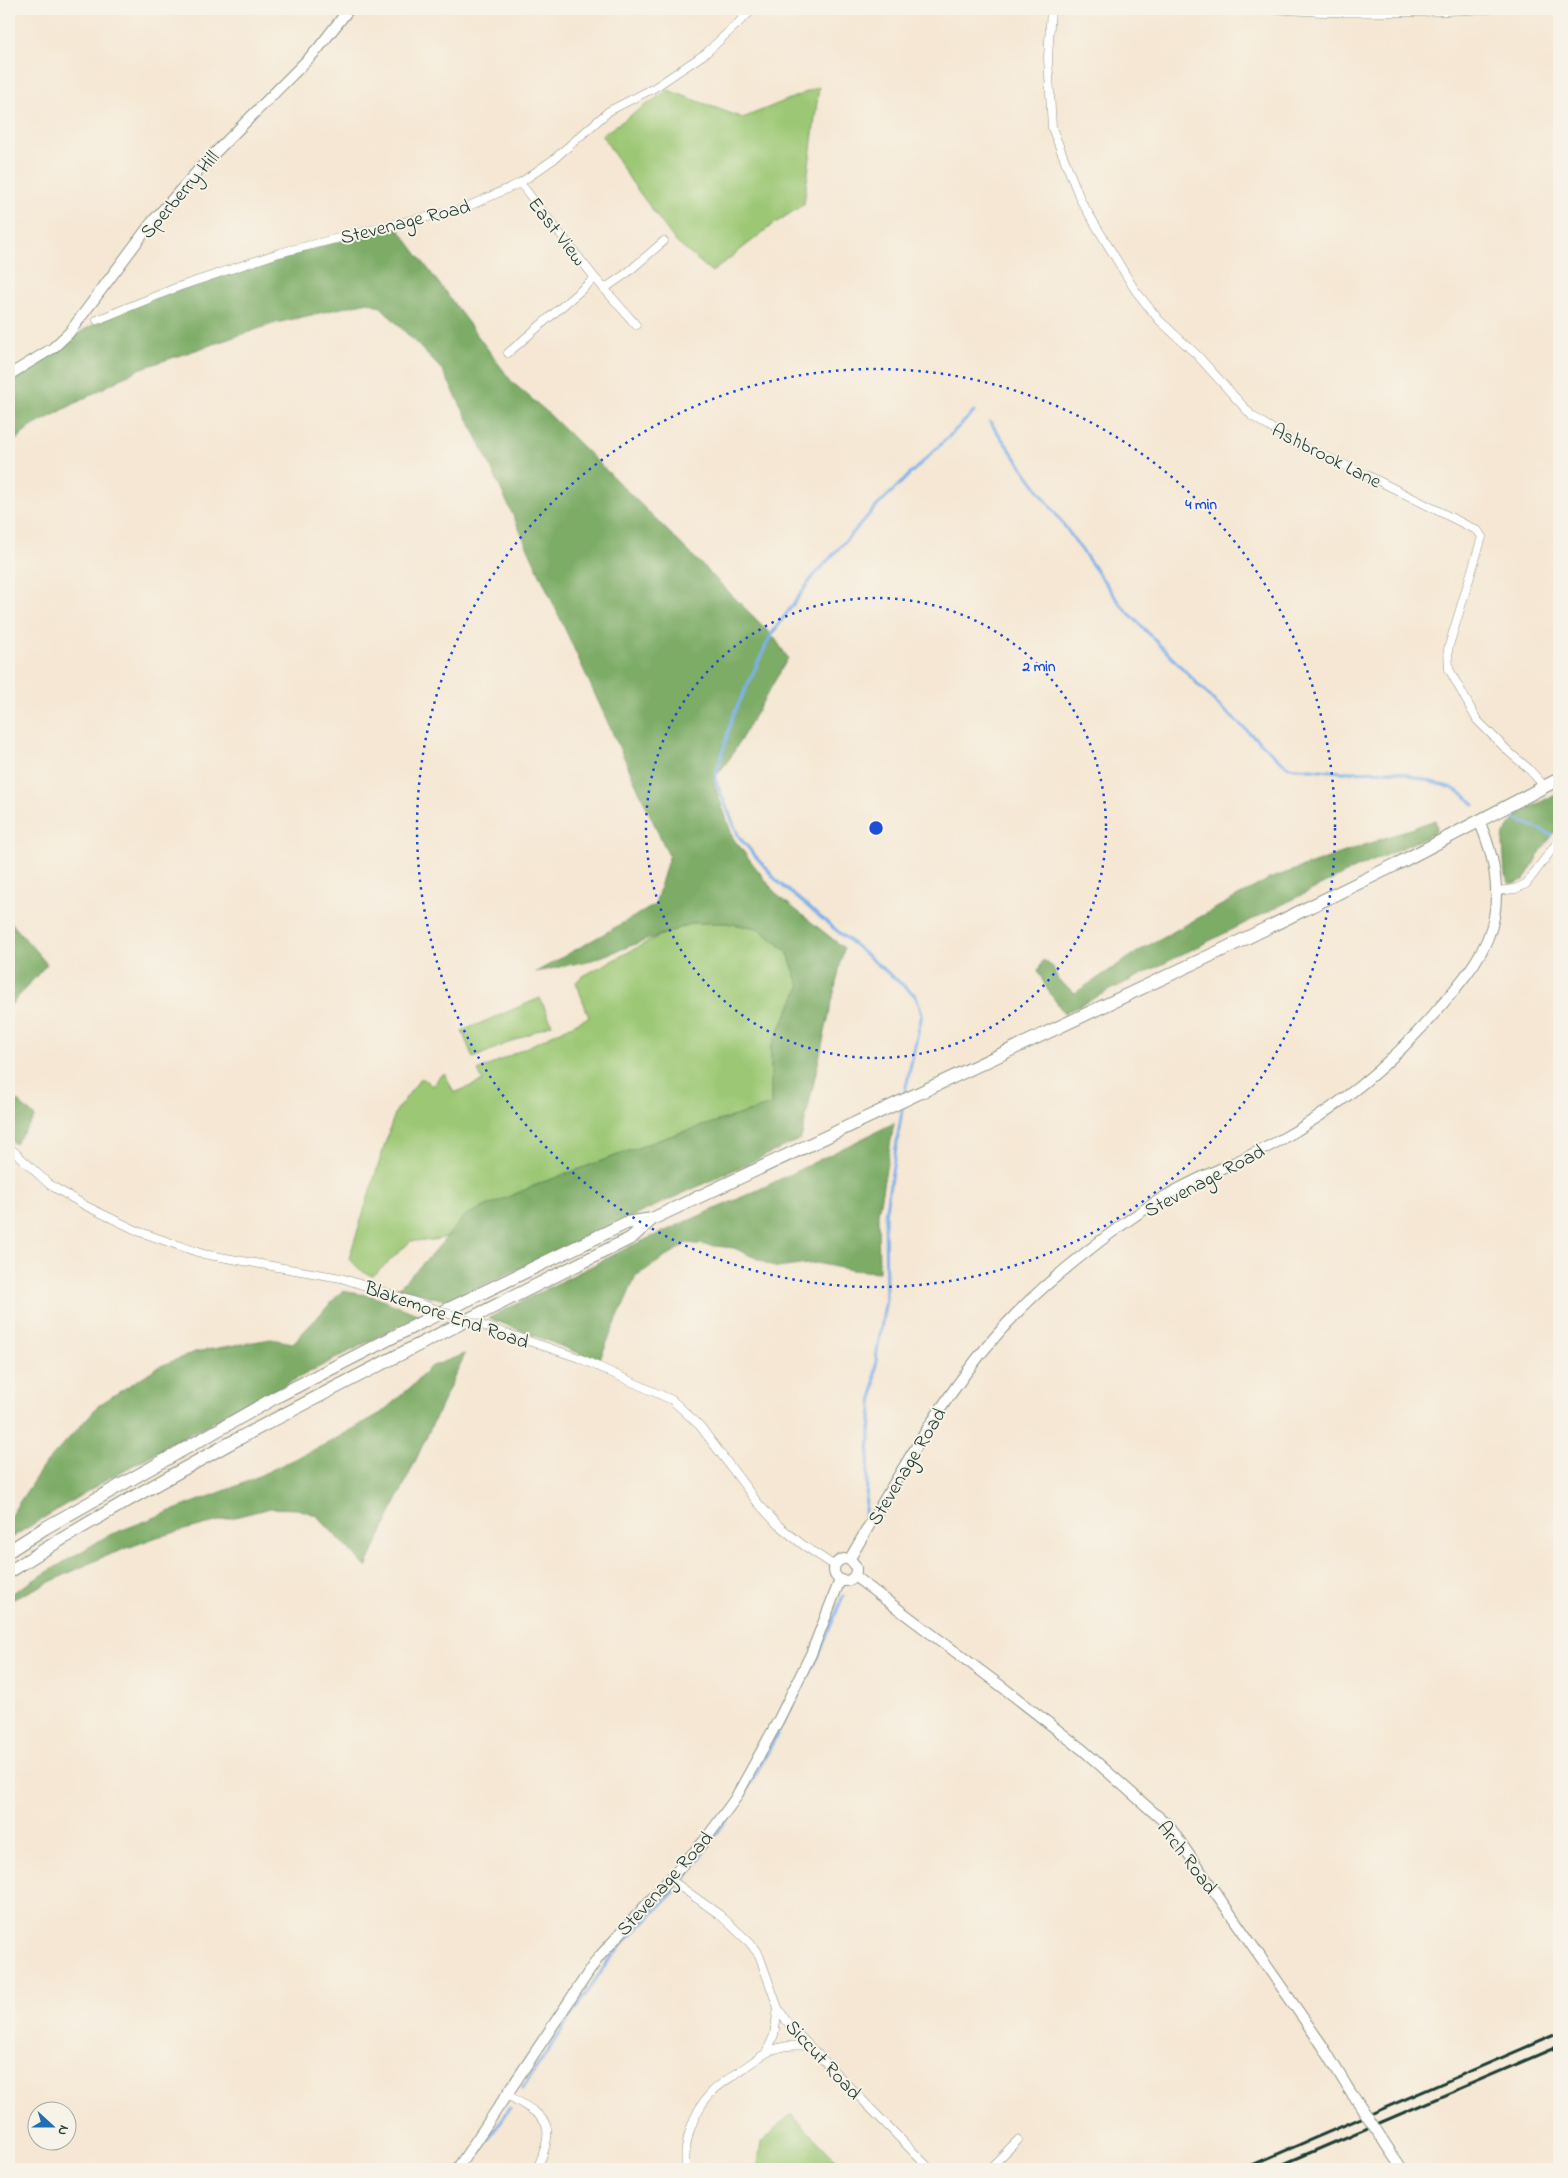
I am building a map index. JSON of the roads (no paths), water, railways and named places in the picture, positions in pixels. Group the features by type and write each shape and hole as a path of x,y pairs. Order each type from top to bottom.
{"main road":[{"path":"9,1552 45,1528 294,1388 426,1320 626,1223 652,1219 1218,952 1479,822 1559,779"},
{"path":"9,1572 96,1518 295,1409 631,1238 652,1219"}],"street":[{"name":"Sperberry Hill","path":"9,375 53,348 69,333 158,215 202,166 317,50 349,9"},
{"name":"Stevenage Road","path":"97,320 178,287 279,253 460,210 520,183 554,159 609,111 654,88 706,53 753,9"},
{"name":"Ashbrook Lane","path":"1050,9 1048,58 1052,128 1081,201 1136,290 1159,320 1198,355 1252,416 1293,442 1366,475 1478,531 1482,537 1448,649 1449,669 1477,720 1528,768 1545,787"},
{"path":"1273,9 1412,13 1490,9"},
{"name":"East View","path":"520,183 604,289 636,325"},
{"path":"604,289 627,273 664,241"},
{"path":"508,353 596,278"},
{"name":"Stevenage Road","path":"849,1560 946,1400 987,1347 1041,1290 1092,1247 1161,1199 1284,1138 1347,1096 1394,1058 1416,1036 1479,957 1494,918 1497,891 1494,864 1479,822"},
{"path":"1497,891 1515,889 1526,884 1559,840"},
{"name":"Blakemore End Road","path":"9,1147 50,1185 86,1206 140,1232 203,1254 341,1278 579,1358 672,1400 700,1426 778,1525 835,1566"},
{"path":"849,1560 854,1564 856,1570 854,1576 846,1581 840,1580 836,1577 835,1566 838,1561 849,1560"},
{"name":"Arch Road","path":"854,1576 1076,1744 1169,1826 1322,2045 1351,2094 1402,2169"},
{"name":"Stevenage Road","path":"457,2169 598,1958 671,1880 705,1840 743,1787 811,1654 840,1580"},
{"name":"Siccut Road","path":"671,1880 732,1924 750,1943 764,1965 778,2008 790,2026 930,2169"},
{"path":"767,2051 774,2035 778,2008"},
{"path":"686,2169 686,2154 691,2129 704,2102 721,2085 767,2051 788,2046 809,2046"},
{"path":"506,2094 542,2116 547,2124 548,2140 537,2169"},
{"path":"989,2169 1018,2140"}],"waterway":[{"path":"904,1096 922,1014 916,996 778,882 739,837 715,779 732,718 771,635 812,578 876,507 974,412"},
{"path":"990,422 1121,605 1218,705 1288,767 1342,772 1396,771 1452,788 1466,796 1474,805"},
{"path":"1516,819 1552,835"},
{"path":"864,1528 877,1352 886,1299 885,1215 903,1105"},
{"path":"685,1879 748,1789 818,1657 843,1596"},
{"path":"522,2089 604,1967 619,1948 677,1889"},
{"path":"468,2169 510,2108"}],"railway":[{"path":"1243,2169 1559,2033"},
{"path":"1272,2169 1559,2046"}]}
